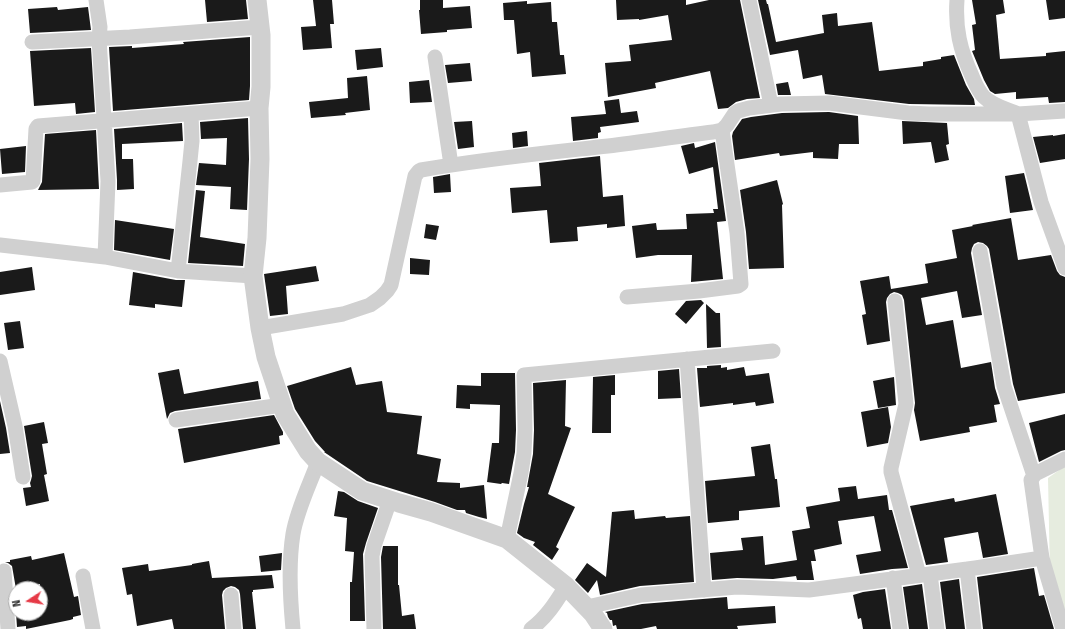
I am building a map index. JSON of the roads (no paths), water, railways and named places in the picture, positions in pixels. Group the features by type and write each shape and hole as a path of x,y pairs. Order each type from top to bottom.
{"street":[{"path":"96,0 100,27 99,39 108,181 105,257"},
{"path":"257,0 261,35 261,88 259,108 260,159 257,238 253,276 260,328 266,357 285,414 308,451 318,462 362,491 431,512 507,539 566,586 593,614 603,629"},
{"path":"749,0 771,105"},
{"path":"957,0 956,12 958,36 964,57 978,89 983,96 991,102 1018,114"},
{"path":"32,42 99,39 260,27"},
{"path":"435,57 451,165"},
{"path":"260,328 343,314 370,305 388,291 391,285 415,176 421,170 713,132 722,130 738,111 781,104 829,103 908,113 929,114 1018,114 1065,111"},
{"path":"0,185 33,181 36,129 38,126 259,108"},
{"path":"178,272 192,141 191,114"},
{"path":"1018,114 1042,202 1065,268"},
{"path":"627,296 699,292 738,286 740,284 737,232 722,130"},
{"path":"0,245 105,257 178,272 253,276"},
{"path":"980,251 1004,386 1034,476"},
{"path":"895,301 906,404 891,472 924,574 937,629"},
{"path":"507,539 524,453 524,375 773,351"},
{"path":"687,360 704,590"},
{"path":"0,361 15,426 23,477"},
{"path":"176,420 282,405"},
{"path":"1063,629 1042,558 1031,480 1035,474 1065,459"},
{"path":"293,629 291,611 290,561 293,534 297,517 318,462"},
{"path":"374,629 372,556 390,500"},
{"path":"587,608 641,595 737,587 809,590 1042,558"},
{"path":"967,568 974,629"},
{"path":"4,571 8,629"},
{"path":"83,576 93,629"},
{"path":"893,578 900,629"},
{"path":"532,629 548,614 566,586"},
{"path":"231,595 234,629"}]}
